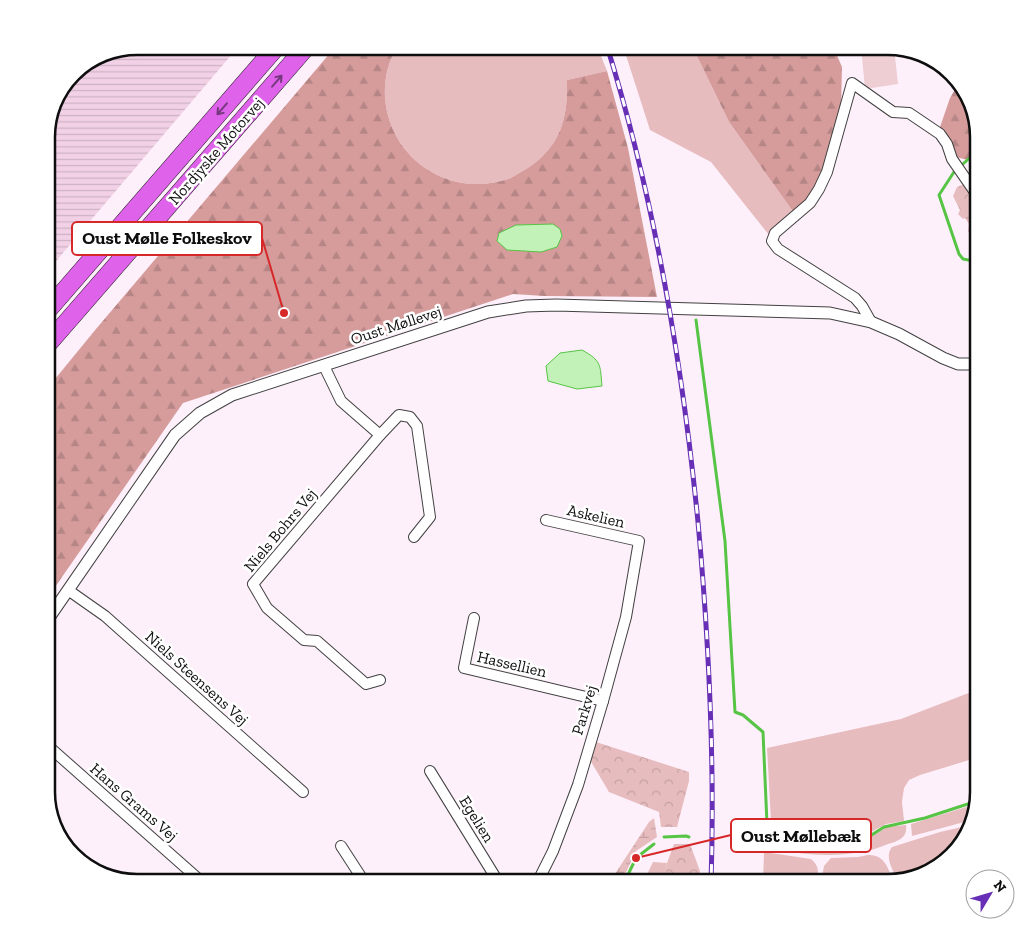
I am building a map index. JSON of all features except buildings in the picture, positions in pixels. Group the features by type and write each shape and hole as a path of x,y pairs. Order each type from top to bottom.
{"highway":[{"name":"Nordjyske Motorvej","path":"55,302 269,55"},
{"name":"Nordjyske Motorvej","path":"55,336 299,55"},
{"path":"55,292 156,185"},
{"path":"55,345 130,249"}],"street":[{"path":"871,322 855,298 778,249 772,241 775,233 810,203 820,190 852,83 893,112 909,113 940,134 947,144 952,159 970,185"},
{"name":"Oust Møllevej","path":"55,609 174,435 200,413 232,396 488,312 526,306 556,305 830,313 871,322 899,334 943,358 958,364 970,364"},
{"path":"324,366 341,401 380,435"},
{"name":"Niels Bohrs Vej","path":"380,680 366,684 317,641 304,640 267,608 253,584 399,415 410,417 416,426 430,518 414,537"},
{"name":"Askelien","path":"546,520 639,541"},
{"name":"Parkvej","path":"542,874 578,785 603,701 626,618 639,541"},
{"name":"Niels Steensens Vej","path":"68,590 105,616 303,792"},
{"name":"Hassellien","path":"474,618 464,668 603,701"},
{"name":"Hans Grams Vej","path":"55,752 193,874"},
{"name":"Egelien","path":"430,771 493,874"},
{"path":"341,846 359,874"}],"shaded area":[{"path":"137,55 231,55 55,262 55,132 63,101 72,87 83,75 111,59"},
{"path":"862,55 895,56 898,84 865,89"},
{"path":"553,224 560,229 562,236 557,247 541,252 507,250 497,241 499,233 516,225"},
{"path":"582,350 593,357 599,364 602,386 577,389 548,381 546,366 560,353"}],"green space":[{"path":"328,55 394,55 386,77 385,97 389,119 398,138 410,155 426,168 444,178 464,183 486,184 508,179 533,164 550,148 561,128 566,104 567,80 607,71 628,148 657,297 513,294 183,403 55,587 55,379"},
{"path":"394,55 601,55 607,71 567,80 566,110 563,122 550,148 533,164 513,177 486,184 464,183 444,178 426,168 410,155 398,138 389,119 385,91 389,64"},
{"path":"626,55 696,55 729,122 794,213 769,235 711,162 650,130"},
{"path":"696,55 837,55 842,67 841,108 821,181 811,197 794,213 729,122"},
{"path":"955,90 962,101 967,116 970,132 970,161 956,157 940,127 950,98"},
{"path":"964,184 970,192 970,235 968,231 969,224 965,218 963,219 958,214 960,210 953,196 957,187"},
{"path":"970,692 970,760 909,780 904,788 902,802 904,821 886,824 858,839 847,842 766,837 771,821 767,748 901,719"},
{"path":"596,742 689,772 689,781 677,827 661,827 659,812 609,792 590,760"},
{"path":"968,806 964,822 912,836 911,824"},
{"path":"654,818 657,837 636,851 625,874 615,874 649,822"},
{"path":"906,825 904,836 899,840 871,850 837,855 779,850 751,843 850,847 861,843 887,827"},
{"path":"962,827 946,850 934,860 919,868 894,873 889,859 892,847"},
{"path":"674,844 690,844 700,874 665,874"},
{"path":"764,852 811,859 818,872 818,874 763,874"},
{"path":"874,855 878,857 885,863 891,874 823,874 824,866 831,858"},
{"path":"653,862 667,863 665,874 647,874"}],"waterway":[{"path":"970,158 954,172 939,195 959,254 963,259 970,260"},
{"path":"696,320 725,541 735,712 743,715 763,732 767,824 762,840"},
{"path":"738,840 852,844 884,827 925,818 969,804"},
{"path":"664,837 689,837"},
{"path":"628,874 636,858 654,844"}],"railway":[{"path":"610,55 624,104 653,222 684,402 698,522 708,657 712,747 711,874"}],"place":[{"name":"Oust Mølle Folkeskov","path":"284,313"},
{"name":"Oust Møllebæk","path":"636,858"}]}
